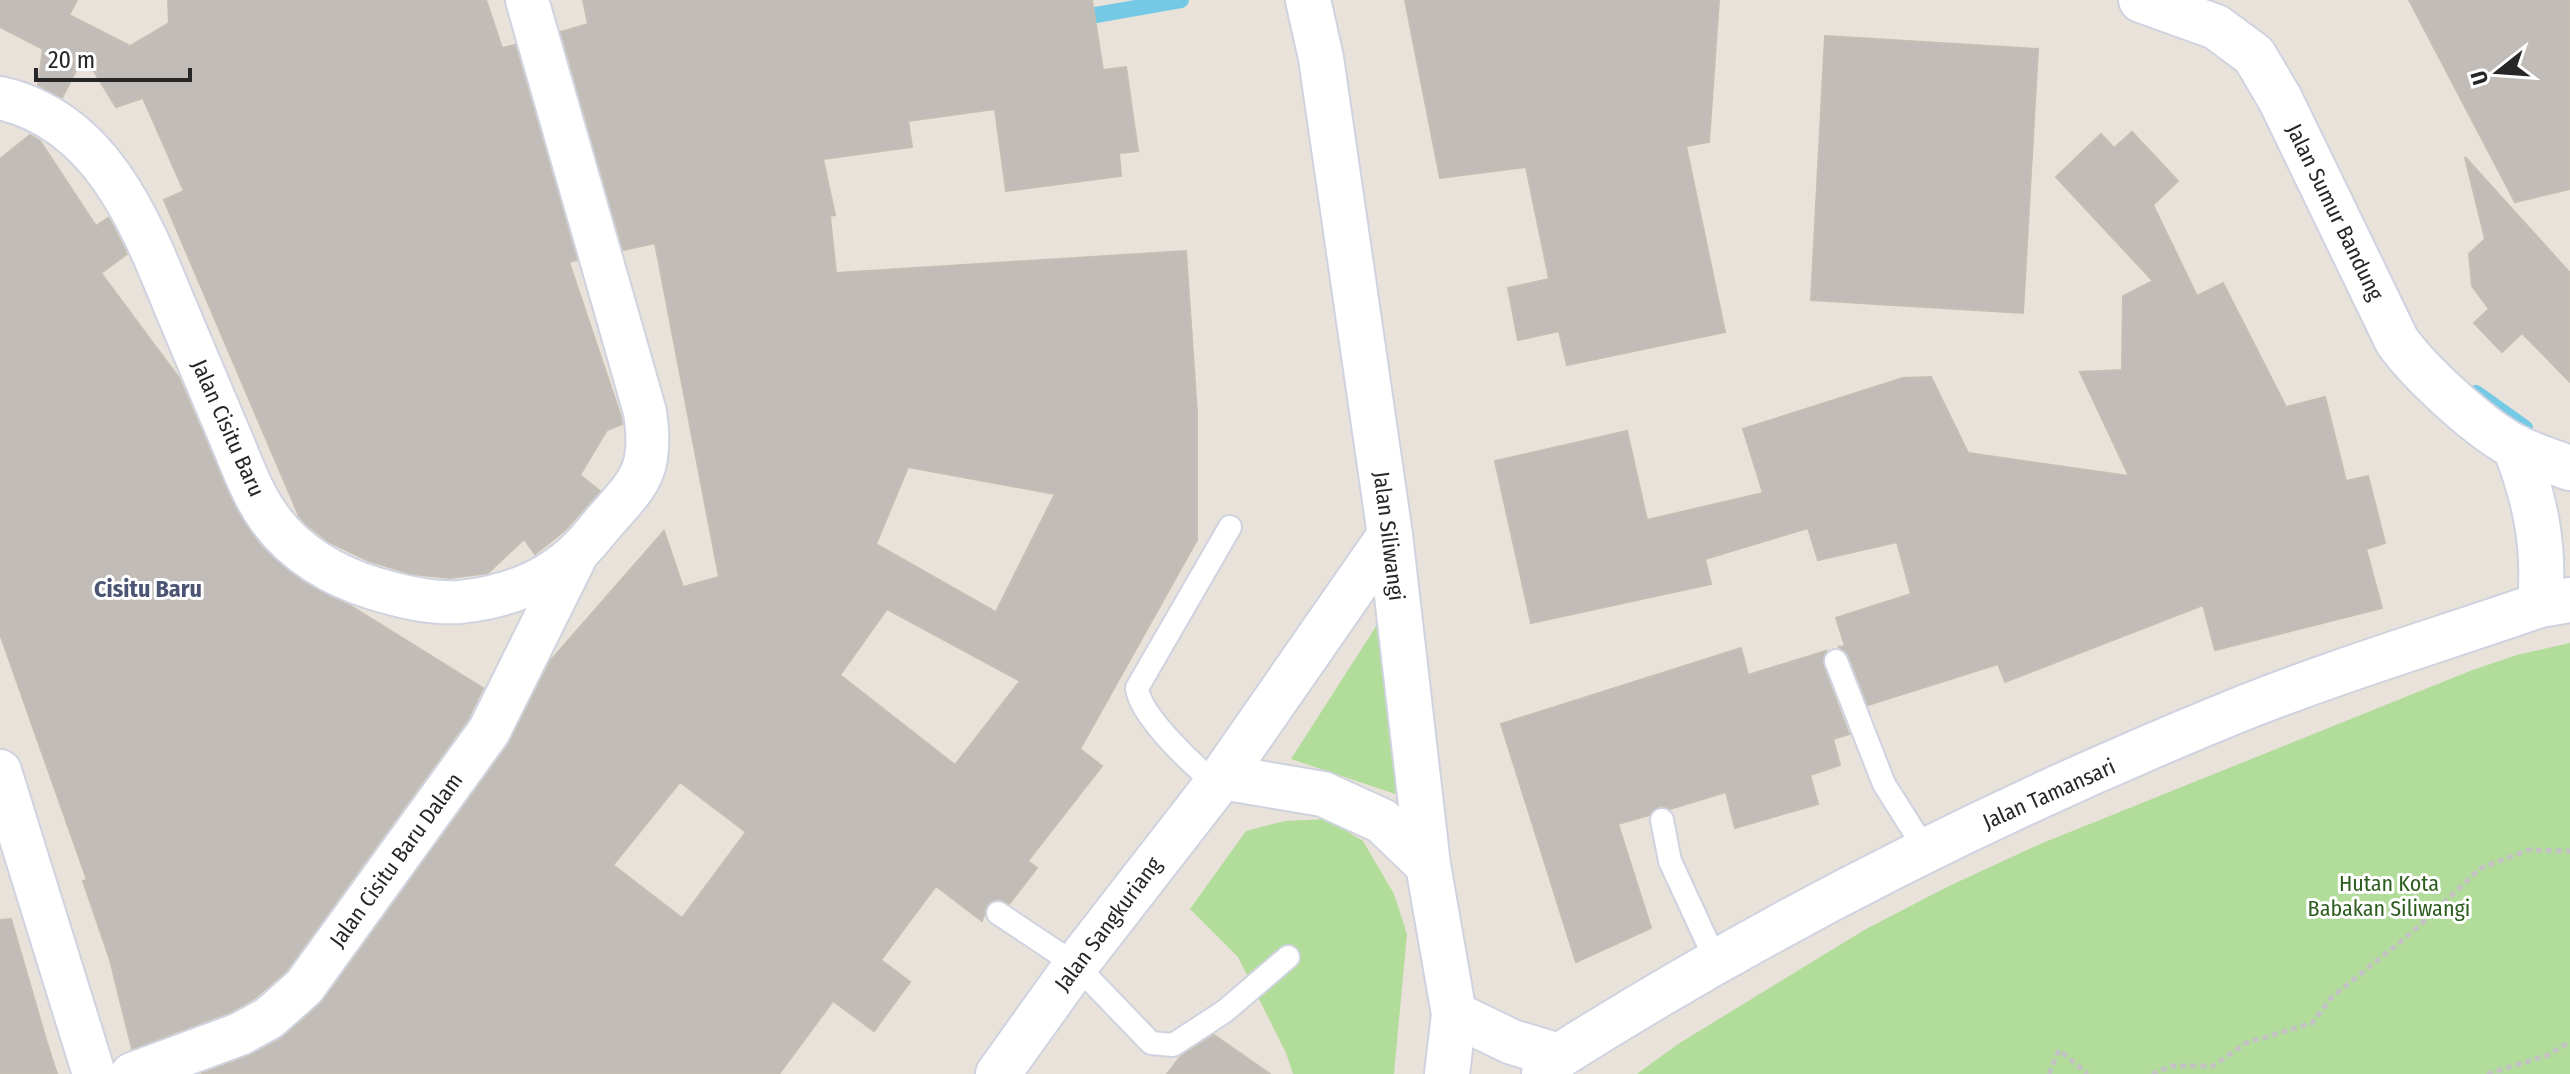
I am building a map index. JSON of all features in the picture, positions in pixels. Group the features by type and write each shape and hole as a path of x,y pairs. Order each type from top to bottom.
{"main road":[{"name":"Jalan Siliwangi","path":"1308,0 1325,86 1390,535 1428,865 1454,1014 1447,1074"},
{"name":"Jalan Sumur Bandung","path":"2141,0 2216,27 2254,55 2280,99 2397,341 2428,379 2515,447 2570,468"},
{"path":"2515,447 2540,524 2543,564 2555,603"},
{"name":"Jalan Sangkuriang","path":"998,1074 1076,965 1219,780 1390,535"},
{"name":"Jalan Tamansari","path":"1454,1014 1552,1065 1716,961 1925,849 2227,714 2555,603"},
{"path":"1219,780 1323,794 1382,821 1428,865"}],"street":[{"name":"Jalan Cisitu Baru","path":"0,98 66,127 107,168 141,223 245,472 269,518 304,553 343,579 442,603 490,598 550,577 575,558 645,472 650,446 645,412 527,0"},
{"name":"Jalan Cisitu Baru Dalam","path":"132,1074 240,1034 269,1018 304,987 489,731 575,558"},
{"path":"0,771 94,1074"}],"lane":[{"path":"1219,780 1190,763 1138,701 1137,688 1230,527"},
{"path":"1836,661 1884,784 1925,849"},
{"path":"1662,820 1670,861 1716,961"},
{"path":"998,913 1076,965 1151,1043 1173,1045 1225,1011 1288,957"}],"path":[{"path":"2152,1074 2171,1066 2213,1066 2246,1043 2312,1023 2332,997 2410,934 2481,868 2528,850 2570,851"},
{"path":"2487,1074 2548,1055 2570,1042"},
{"path":"2049,1074 2059,1050 2088,1074"}],"green space":[{"path":"1391,603 1416,801 1291,759"},
{"name":"Hutan Kota Babakan Siliwangi","path":"2570,643 2570,1074 1637,1074 1678,1044 1866,929 1949,886 2040,844 2470,671 2517,655"},
{"path":"1326,819 1363,841 1394,894 1407,934 1394,1074 1293,1074 1286,1053 1238,957 1190,909 1246,831 1285,821"}],"building":[{"path":"0,0 77,0 69,15 130,46 169,23 168,0 486,0 502,48 515,45 577,260 569,262 621,417 622,424 607,430 580,475 600,491 564,531 535,554 524,539 488,573 450,578 412,574 369,561 329,542 306,524 299,516 164,200 184,191 143,98 116,107 84,55 62,98 38,85 43,49 0,27"},
{"path":"583,0 1092,0 1103,70 1126,67 1138,151 1119,153 1121,176 1006,191 995,109 908,121 912,147 823,159 835,215 830,216 836,273 1186,251 1197,413 1197,540 1080,749 1102,766 1028,861 1037,868 1009,904 998,899 987,905 982,921 936,886 881,960 910,982 874,1031 833,1001 779,1074 201,1074 249,1056 281,1039 323,1001 508,745 551,660 664,531 683,587 719,577 655,243 623,250 561,32 588,24","holes":["908,467 1055,494 996,612 876,544","887,609 1020,681 955,765 840,675","680,782 746,832 682,918 613,865"]},
{"path":"1405,0 1719,0 1709,142 1686,146 1725,332 1567,365 1559,331 1518,340 1508,288 1549,279 1526,167 1440,178"},
{"path":"2409,0 2570,0 2570,189 2515,202"},
{"path":"1825,36 2038,49 2023,313 1811,300"},
{"path":"2132,132 2178,181 2153,205 2197,296 2223,283 2286,407 2325,397 2346,481 2368,476 2385,543 2366,549 2382,608 2215,650 2203,605 2005,682 1998,664 1868,705 1849,656 1839,647 1845,646 1836,618 1911,594 1897,542 1818,560 1808,528 1705,559 1711,584 1531,623 1495,461 1627,431 1647,520 1763,493 1743,429 1903,378 1931,377 1968,453 2129,476 2080,372 2122,370 2123,296 2153,281 2056,177 2101,134 2114,148"},
{"path":"30,135 40,141 96,226 108,218 110,220 127,254 101,273 179,378 230,497 259,544 304,582 351,606 483,688 468,719 286,971 255,998 230,1012 132,1049 110,960 83,881 87,880 0,634 0,159"},
{"path":"2465,157 2570,273 2570,382 2522,333 2502,352 2474,323 2489,309 2472,286 2469,254 2485,239"},
{"path":"1741,648 1748,675 1826,651 1823,666 1849,734 1833,739 1840,765 1810,775 1818,804 1735,828 1726,792 1670,809 1659,806 1649,815 1618,824 1651,928 1576,962 1501,724"},
{"path":"11,919 57,1074 0,1074 0,920"},
{"path":"1214,1035 1270,1074 1167,1074 1181,1056"}],"waterway":[{"path":"1073,19 1181,0"},
{"path":"2476,393 2525,428"}],"district":[{"name":"Cisitu Baru","path":"148,589"}]}
